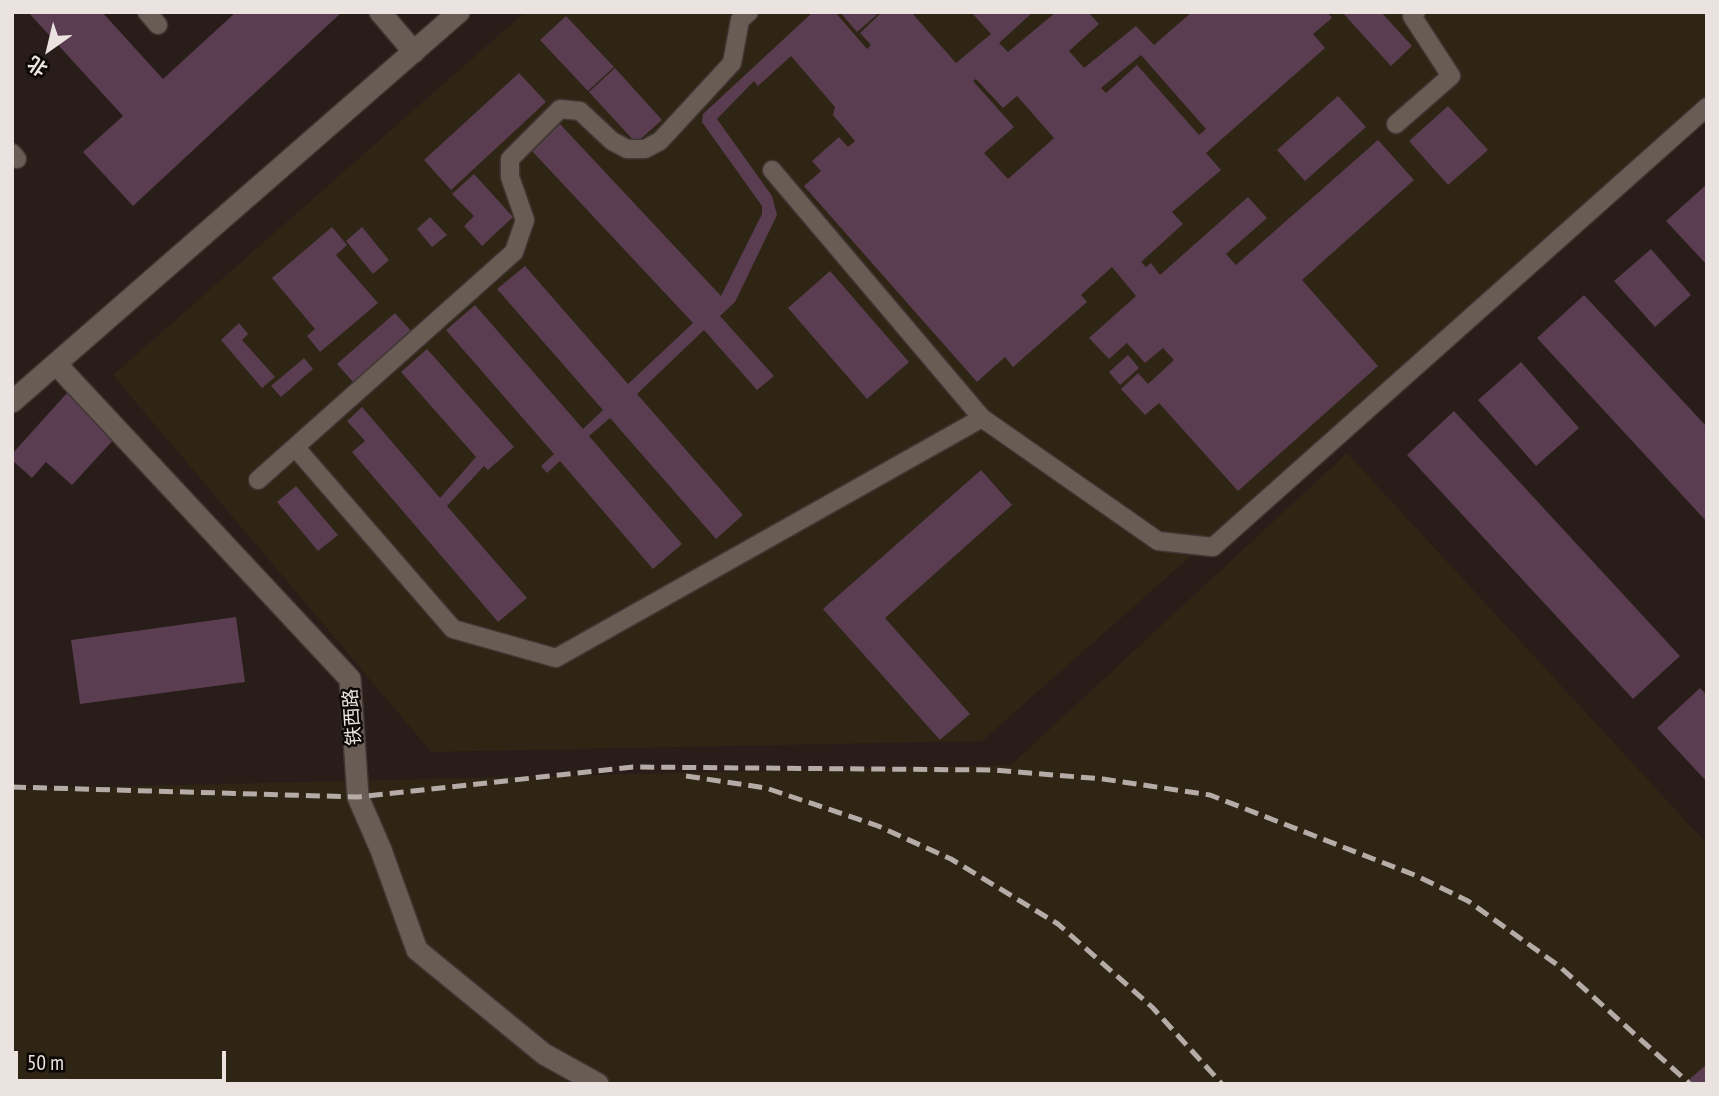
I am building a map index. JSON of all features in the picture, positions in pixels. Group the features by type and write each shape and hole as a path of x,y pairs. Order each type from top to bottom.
{"street":[{"path":"380,12 414,52"},
{"path":"12,402 459,12"},
{"name":"铁西路","path":"56,364 350,679 358,797 417,950 544,1054 598,1084"}],"lane":[{"path":"258,480 514,252 526,220 510,177 510,159 560,109 580,111 612,141 627,149 645,149 660,141 732,63 740,20 749,12"},
{"path":"1396,124 1451,76 1412,16 1416,12"},
{"path":"772,170 982,418 1158,541 1213,547 1707,107"},
{"path":"295,447 453,629 556,658 982,418"}],"shaded area":[{"path":"525,12 1707,12 1707,99 982,741 431,752 113,375"},
{"path":"1347,453 1707,844 1707,1084 12,1084 12,789 1011,765"}],"building":[{"path":"28,12 102,12 163,79 236,12 342,12 133,206 83,152 123,116"},
{"path":"813,12 835,12 867,49 871,45 860,33 882,12 911,12 956,63 991,34 971,12 1033,12 999,43 1008,52 1056,12 1088,12 1099,24 1069,51 1084,68 1136,26 1154,45 1192,12 1327,12 1332,18 1313,34 1325,48 1206,153 1221,170 1172,212 1183,224 1141,262 1146,267 1151,263 1160,275 1248,197 1267,218 1226,254 1236,265 1378,140 1414,180 1302,280 1378,366 1238,491 1159,403 1145,415 1121,389 1138,373 1148,384 1174,360 1163,348 1145,363 1127,343 1109,359 1089,338 1136,296 1112,267 1081,295 1087,302 1013,367 1005,357 977,382 804,186 821,171 812,161 839,137 848,147 855,141 833,115 835,107 791,56 758,86 754,81 717,119 772,196 777,215 735,302 720,316 774,376 757,390 704,330 637,394 743,515 716,539 610,418 589,436 682,544 653,569 560,461 547,473 541,466 554,454 446,330 475,305 583,429 603,410 497,289 525,266 628,384 693,323 532,151 560,124 721,296 762,214 762,206 702,122 703,114","holes":["1141,55 1206,129 1199,135 1137,65 1106,93 1101,88","976,79 1003,108 1017,96 1054,138 1008,179 984,153 1014,127 973,81"]},
{"path":"840,12 880,12 857,32"},
{"path":"1342,12 1381,12 1412,46 1391,66"},
{"path":"566,16 614,67 588,91 540,40"},
{"path":"615,68 662,120 636,143 589,92"},
{"path":"519,73 546,102 451,190 424,160"},
{"path":"1338,96 1366,127 1305,181 1277,150"},
{"path":"1448,106 1488,150 1448,185 1409,141"},
{"path":"474,174 513,217 482,246 464,226 474,216 452,194"},
{"path":"1707,184 1707,265 1666,221"},
{"path":"430,217 447,235 432,247 417,229"},
{"path":"332,227 347,245 336,255 378,303 320,352 307,336 315,329 272,278"},
{"path":"362,227 389,260 373,274 346,241"},
{"path":"1651,249 1691,295 1655,327 1614,281"},
{"path":"830,271 909,362 867,399 788,308"},
{"path":"1584,295 1707,427 1707,522 1537,338"},
{"path":"395,313 411,331 353,382 337,364"},
{"path":"239,323 248,334 242,340 275,377 262,388 221,340"},
{"path":"427,349 514,447 488,470 484,466 447,506 527,598 498,622 352,452 365,441 347,421 362,407 440,498 476,457 401,372"},
{"path":"1128,355 1139,368 1120,385 1109,372"},
{"path":"304,358 313,369 281,397 271,386"},
{"path":"1521,362 1579,428 1536,466 1478,400"},
{"path":"67,393 116,437 72,485 46,462 32,478 12,460 12,454"},
{"path":"1454,411 1680,656 1633,699 1407,455"},
{"path":"981,470 1012,505 885,618 970,714 940,740 823,609"},
{"path":"296,486 338,535 318,551 277,502"},
{"path":"236,617 245,682 80,704 71,640"},
{"path":"1700,688 1707,695 1707,782 1657,728"},
{"path":"1707,1064 1707,1084 1684,1084"}],"railway":[{"path":"12,787 358,797 633,767 993,770 1103,779 1210,795 1417,876 1468,901 1559,966 1690,1084"},
{"path":"686,776 766,788 878,826 951,859 1058,924 1152,1007 1222,1084"}]}
